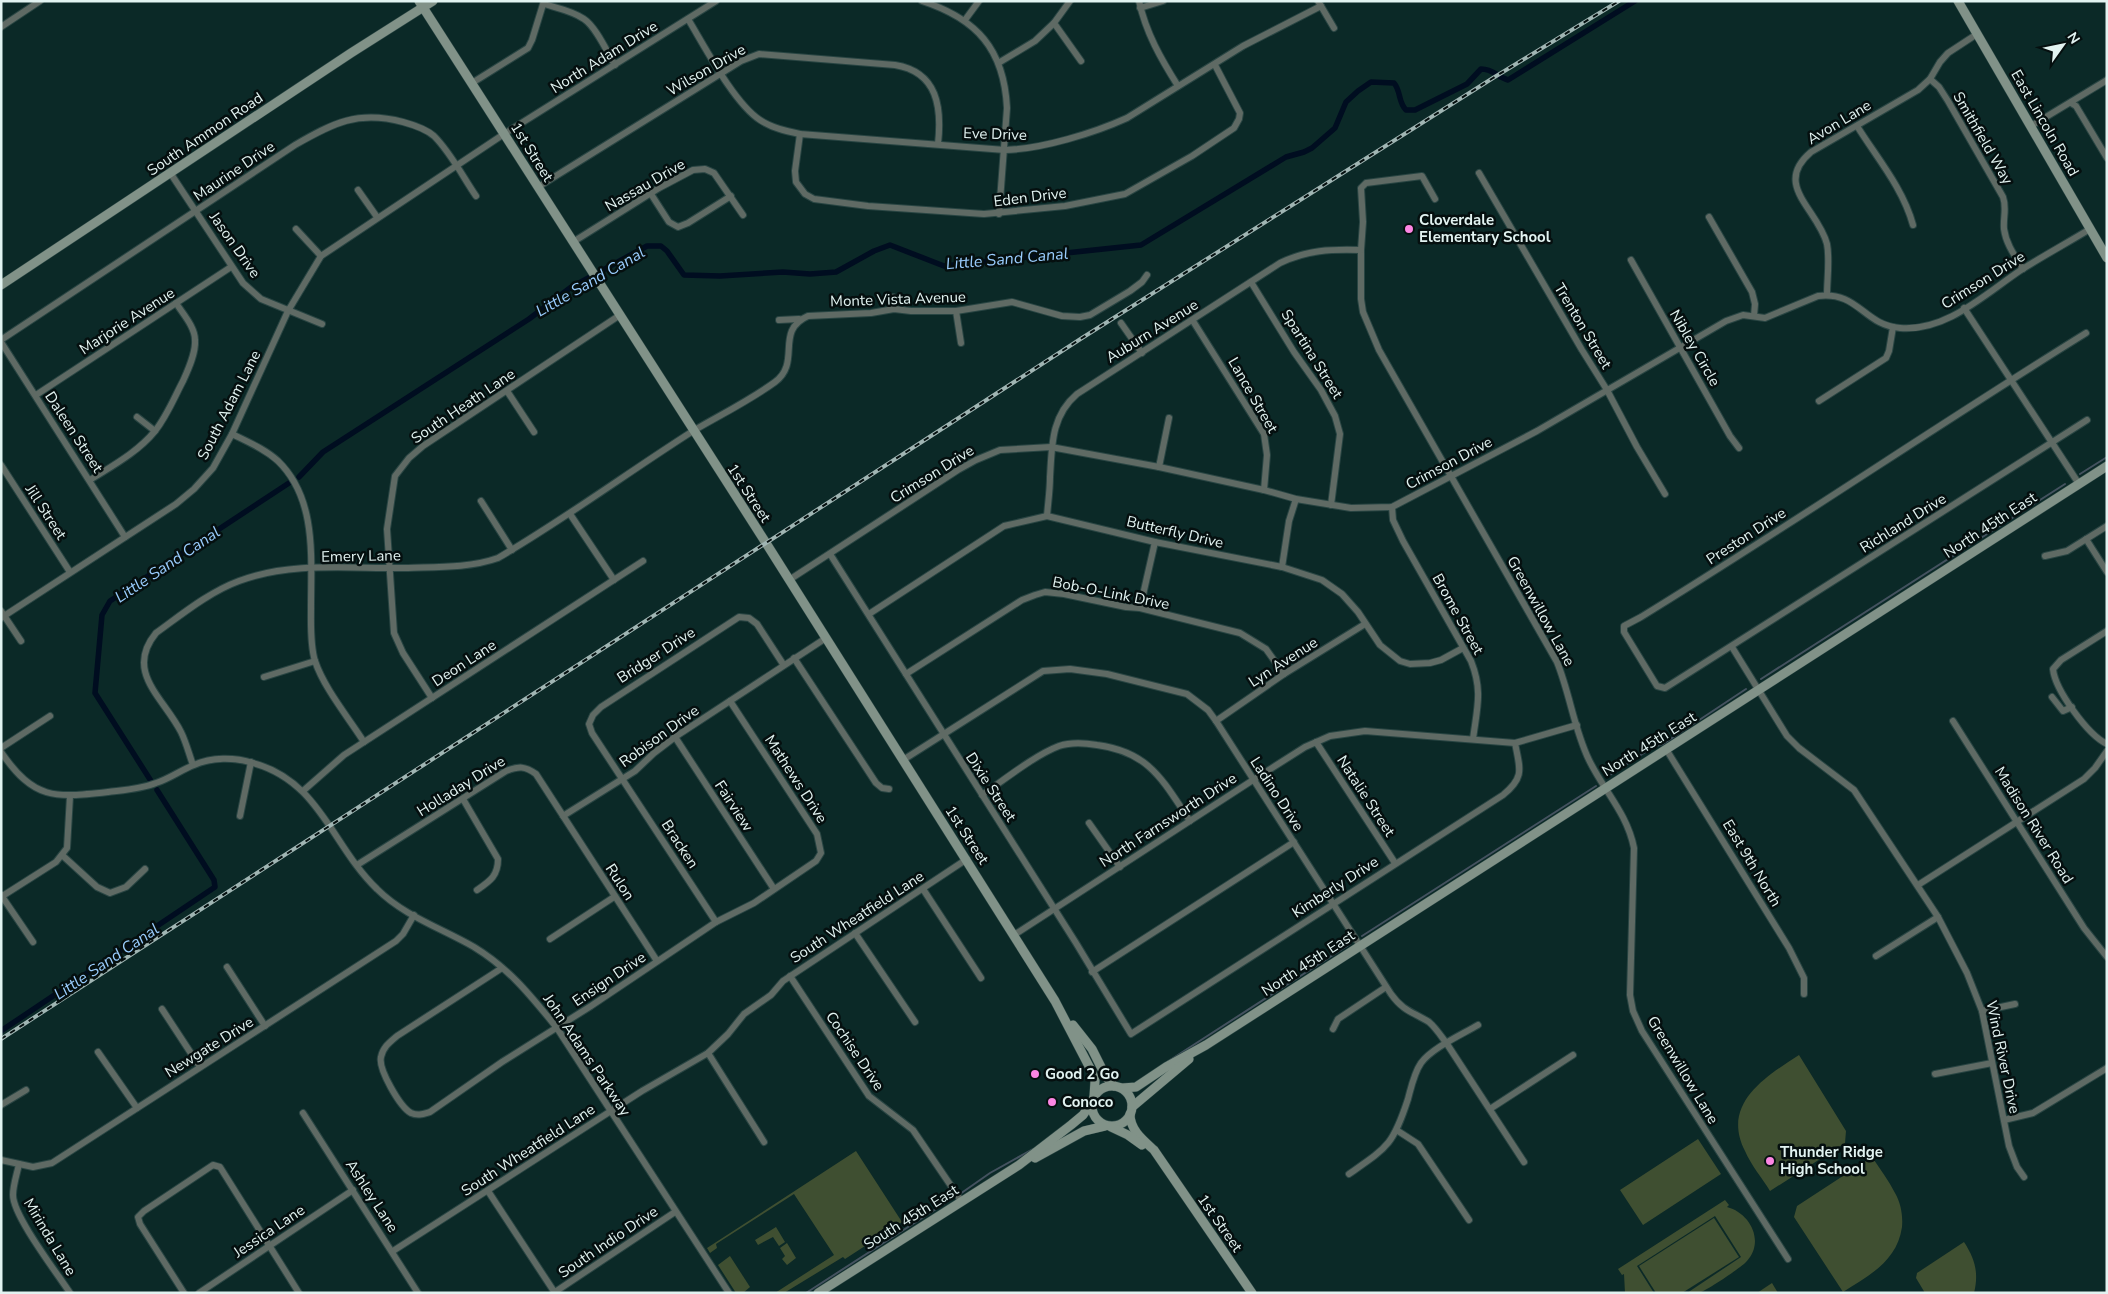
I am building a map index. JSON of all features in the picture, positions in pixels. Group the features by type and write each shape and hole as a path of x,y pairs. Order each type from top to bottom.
{"main road":[{"name":"South Ammon Road","path":"1,284 171,174 421,4 433,1"},
{"name":"East Lincoln Road","path":"1958,1 2107,258"},
{"name":"1st Street","path":"421,4 826,638 1055,1001"},
{"name":"North 45th East","path":"1118,1087 1136,1087 1206,1045 2107,466"},
{"path":"1055,1001 1092,1049 1106,1077 1128,1095 1131,1111 1122,1124 1108,1126 1094,1116 1095,1081 1092,1072 1055,1001"},
{"name":"North 45th East","path":"1131,1111 1206,1045"},
{"path":"1093,1099 1104,1088 1118,1087"},
{"name":"South 45th East","path":"818,1293 1019,1165 1076,1121 1093,1099"},
{"name":"1st Street","path":"1131,1111 1130,1119 1135,1131 1154,1150 1252,1293"},
{"name":"1st Street","path":"1108,1126 1136,1141 1165,1168"},
{"name":"South 45th East","path":"1019,1165 1084,1131 1108,1126"}],"street":[{"path":"1,27 40,1"},
{"name":"North Adam Drive","path":"504,134 716,1"},
{"path":"922,1 965,20 984,40 1000,62 1006,93 1005,150 999,214"},
{"path":"965,20 979,1"},
{"path":"1000,62 1036,41 1054,23 1070,1"},
{"path":"1163,1 1139,4 1154,47 1178,86"},
{"path":"472,83 528,48 544,3 569,11 591,25 615,65"},
{"path":"1320,4 1334,28"},
{"name":"Eve Drive","path":"688,19 740,99 758,119 771,126 800,134 1005,150 1027,149 1110,126 1127,118 1264,34 1320,4"},
{"path":"1054,23 1081,61"},
{"name":"Avon Lane","path":"1828,295 1827,245 1820,228 1795,186 1797,171 1802,160 1811,152 1918,90 1930,79 1948,53 1977,34"},
{"name":"Wilson Drive","path":"538,187 722,73 742,61 759,54 904,66 920,75 936,97 940,117 938,144"},
{"name":"Eden Drive","path":"800,134 795,171 796,182 805,194 814,199 868,206 984,214 1065,206 1126,194 1154,180 1234,128 1240,113 1215,65"},
{"name":"Smithfield Way","path":"1930,79 1939,87 1948,101 2003,197 2006,205 2004,227 2006,238 2023,269"},
{"path":"2031,126 2107,80"},
{"path":"2071,103 2076,106 2107,158"},
{"name":"Maurine Drive","path":"1,341 295,145 327,127 348,119 366,116 394,119 427,130 439,142 476,196"},
{"path":"1857,126 1874,154 1889,173 1908,206 1913,225"},
{"name":"South Adam Lane","path":"2,615 176,504 194,490 213,468 232,434 288,311 321,256 504,134"},
{"name":"Nassau Drive","path":"573,242 685,173 705,169 714,173 742,215"},
{"name":"Trenton Street","path":"1479,173 1607,390 1637,447 1665,494"},
{"name":"Jason Drive","path":"171,174 243,283 261,299 322,324"},
{"name":"Greenwillow Lane","path":"1436,199 1422,176 1366,182 1362,188 1361,299 1369,328 1378,350 1557,662 1565,681 1581,742 1590,762 1630,831 1634,848 1630,981 1634,1011 1650,1046 1788,1259"},
{"path":"358,190 377,217"},
{"path":"651,194 669,222 678,227 688,223 731,196"},
{"path":"1709,217 1752,292 1755,304 1754,316"},
{"path":"296,228 321,256"},
{"name":"Crimson Drive","path":"789,580 976,460 1000,450 1051,447 1264,490 1296,499 1351,508 1392,507 1537,431 1679,346 1726,321 1743,315 1765,318 1818,296 1828,295 1838,296 1853,302 1869,316 1885,325 1917,328 1934,324 1964,308 2023,269 2090,229"},
{"name":"Auburn Avenue","path":"1047,516 1051,447 1060,414 1067,403 1093,383 1142,354 1280,263 1302,254 1333,249 1360,250"},
{"name":"Nibley Circle","path":"1630,260 1739,448"},
{"name":"Marjorie Avenue","path":"36,395 231,267"},
{"name":"Monte Vista Avenue","path":"779,320 799,320 808,316 871,313 894,308 912,311 956,311 1012,302 1062,316 1080,317 1090,314 1130,292 1147,275"},
{"name":"Spartina Street","path":"1251,282 1294,352 1321,390 1335,416 1340,434 1331,505"},
{"path":"894,297 894,308"},
{"path":"90,480 129,455 145,442 168,412 186,375 195,349 194,331 176,303"},
{"path":"1964,308 2051,444 2079,484"},
{"path":"956,311 961,343"},
{"name":"South Heath Lane","path":"432,698 403,653 394,633 387,529 395,476 423,446 620,315"},
{"path":"693,431 776,382 788,365 791,329 799,320"},
{"name":"Lance Street","path":"1193,321 1264,434 1267,455 1264,490"},
{"path":"1121,323 1142,354"},
{"path":"1820,401 1886,358 1893,327"},
{"path":"2011,379 2086,333"},
{"name":"Daleen Street","path":"1,341 125,537"},
{"name":"Preston Drive","path":"1732,647 1665,688 1657,686 1627,637 1624,626 1702,580 2011,379"},
{"path":"507,391 534,432"},
{"path":"137,417 155,431"},
{"path":"1159,468 1170,418"},
{"name":"Richland Drive","path":"1732,647 2087,420"},
{"name":"Emery Lane","path":"193,765 181,732 148,682 144,671 143,659 150,640 169,623 219,590 238,581 277,570 390,568 485,563 512,550 570,514 693,431"},
{"path":"232,434 261,448 277,460 298,487 306,506 311,543 312,647 315,661 328,686 364,742"},
{"name":"Jill Street","path":"1,465 70,572"},
{"path":"1282,566 1289,522 1296,499"},
{"path":"480,501 512,550"},
{"name":"Brome Street","path":"1392,507 1393,520 1403,540 1471,661 1479,685 1479,704 1473,739"},
{"path":"570,514 614,580"},
{"name":"Butterfly Drive","path":"869,614 1004,526 1047,516 1155,542 1282,566 1330,584 1358,612 1380,645 1400,661 1410,664 1430,663 1441,660 1463,648"},
{"path":"2045,556 2067,551 2107,526"},
{"path":"2086,539 2107,572"},
{"path":"1140,608 1155,542"},
{"name":"Dixie Street","path":"830,554 1131,1034"},
{"name":"Deon Lane","path":"303,791 332,764 364,742 643,561"},
{"name":"Bob-O-Link Drive","path":"906,674 1022,600 1045,592 1140,608 1240,633 1266,649 1284,674"},
{"path":"2,615 21,641"},
{"name":"Bridger Drive","path":"622,778 592,733 589,724 593,715 601,707 738,617 749,618 757,624 783,664"},
{"name":"Lyn Avenue","path":"1216,721 1284,674 1365,624"},
{"path":"2107,631 2061,660 2053,669 2054,678 2072,707 2091,733 2107,744"},
{"name":"Robison Drive","path":"563,816 635,771 654,752 783,664 826,638"},
{"path":"1732,647 1787,736 1798,748 1854,790 1918,885 2084,780 2107,751"},
{"path":"794,658 876,783 882,788 889,789"},
{"path":"264,677 315,661"},
{"name":"Ladino Drive","path":"903,760 1038,675 1055,669 1070,668 1107,674 1187,694 1208,710 1216,721 1398,1004 1406,1011 1428,1022 1447,1044 1524,1162"},
{"path":"2052,697 2063,712 2072,707"},
{"name":"Mathews Drive","path":"730,701 817,834 821,853 816,861 805,870"},
{"path":"1,748 50,716"},
{"name":"Madison River Road","path":"1953,721 2094,941 2107,957"},
{"name":"North Farnsworth Drive","path":"1014,935 1254,780 1316,742 1330,736 1365,731 1515,743 1577,725"},
{"name":"Fairview","path":"675,738 774,889"},
{"name":"Natalie Street","path":"1316,742 1395,863"},
{"path":"982,795 1044,753 1075,743 1089,744 1128,752 1148,764 1190,821"},
{"name":"Kimberly Drive","path":"1131,1034 1503,795 1514,786 1521,772 1515,743"},
{"name":"East 9th North","path":"1666,749 1788,948 1804,978 1804,994"},
{"name":"John Adams Parkway","path":"1,752 15,772 27,782 40,790 70,796 144,787 158,783 193,765 222,759 251,762 278,773 303,791 317,806 357,865 376,889 394,904 473,947 518,980 556,1028 729,1293"},
{"path":"240,816 251,762"},
{"name":"Holladay Drive","path":"357,865 506,771 517,767 527,767 536,774 563,816"},
{"name":"Bracken","path":"622,778 716,922"},
{"path":"33,942 2,896 56,862 62,855 69,842 70,796"},
{"path":"462,800 498,859 498,869 495,877 476,890"},
{"name":"Rulon","path":"563,816 657,961"},
{"path":"1089,823 1120,867"},
{"path":"1092,972 1294,842"},
{"path":"62,855 97,887 110,893 126,887 145,869"},
{"name":"South Wheatfield Lane","path":"393,1251 611,1111 708,1053 728,1034 744,1014 771,996 783,981 966,859"},
{"name":"Ensign Drive","path":"502,968 397,1036 384,1048 380,1066 404,1106 410,1112 420,1115 430,1112 502,1062 657,961 677,950 716,922 754,902 805,870"},
{"name":"Wind River Drive","path":"1918,885 1938,917 1967,973 1982,1011 2012,1156 2024,1177"},
{"path":"923,889 981,978"},
{"path":"550,939 614,897"},
{"name":"Newgate Drive","path":"1,1160 33,1167 52,1164 396,941 403,934 414,915"},
{"path":"1876,956 1938,917"},
{"path":"855,933 915,1022"},
{"path":"228,967 265,1026"},
{"name":"Cochise Drive","path":"790,976 868,1096 914,1130 962,1202"},
{"path":"1333,1029 1338,1018 1386,987"},
{"path":"1982,1011 2016,1004"},
{"path":"162,1010 200,1067"},
{"path":"1349,1174 1382,1151 1398,1131 1421,1063 1478,1025"},
{"path":"98,1052 137,1108"},
{"path":"708,1053 764,1142"},
{"path":"1490,1108 1573,1056"},
{"path":"1935,1074 1992,1063"},
{"path":"2004,1120 2033,1113 2107,1068"},
{"path":"1,1105 26,1090"},
{"name":"Ashley Lane","path":"304,1113 418,1293"},
{"path":"1398,1131 1418,1144 1469,1220"},
{"name":"Mirinda Lane","path":"20,1164 13,1194 14,1202 25,1224 70,1293"},
{"path":"184,1293 140,1224 138,1217 213,1165 220,1167 299,1293"},
{"name":"Jessica Lane","path":"199,1293 353,1190"},
{"path":"488,1191 555,1293"},
{"name":"South Indio Drive","path":"555,1293 675,1212"}],"green space":[{"path":"1799,1055 1846,1131 1845,1143 1770,1191 1745,1151 1739,1134 1739,1119 1743,1106 1750,1094 1773,1073"},
{"path":"1698,1139 1721,1174 1643,1225 1620,1190"},
{"path":"856,1151 902,1222 845,1259 843,1257 784,1293 775,1293 834,1255 794,1194 716,1244 717,1248 710,1253 707,1248"},
{"path":"1872,1157 1899,1201 1902,1227 1894,1249 1881,1266 1843,1292 1794,1217 1797,1206"},
{"path":"1725,1200 1729,1205 1727,1207 1735,1210 1748,1221 1755,1237 1752,1253 1744,1264 1702,1292 1687,1293 1741,1257 1715,1216 1637,1266 1654,1293 1625,1293 1624,1274 1622,1275 1618,1269"},
{"path":"1714,1218 1739,1257 1682,1293 1656,1293 1639,1266"},
{"path":"776,1227 785,1242 779,1246 773,1237 758,1245 755,1240"},
{"path":"1964,1242 1975,1266 1974,1293 1925,1293 1916,1278 1917,1273"},
{"path":"787,1243 796,1258 787,1265 782,1259 785,1256 780,1248"},
{"path":"730,1256 750,1287 743,1293 736,1293 718,1265"},
{"path":"1772,1283 1778,1293 1757,1293"}],"waterway":[{"name":"Little Sand Canal","path":"299,477 323,452 529,319 570,288 647,246 661,246 667,251 684,275 720,276 783,272 810,274 836,272 874,251 890,245 944,266 1141,245 1286,157 1312,148 1335,128 1346,102 1371,82 1394,83 1398,89 1403,107 1406,110 1415,110 1467,84 1481,69 1489,70 1508,80 1635,1"},
{"path":"2080,474 2107,457"},
{"name":"Little Sand Canal","path":"151,781 95,693 102,615 110,601 289,483"},
{"path":"1761,679 2065,484"},
{"path":"1610,775 1653,747 1663,744 1746,689"},
{"path":"1362,936 1596,786"},
{"name":"Little Sand Canal","path":"1,1031 215,887 214,880 157,790"},
{"path":"1167,1062 1350,944"},
{"path":"960,1194 990,1173 1033,1149"},
{"path":"806,1293 953,1198"}],"railway":[{"path":"1,1039 1082,338 1493,78 1619,1"}],"place":[{"name":"Cloverdale Elementary School","path":"1409,229"},
{"name":"Good 2 Go","path":"1035,1074"},
{"name":"Conoco","path":"1052,1102"},
{"name":"Thunder Ridge High School","path":"1770,1161"}]}
